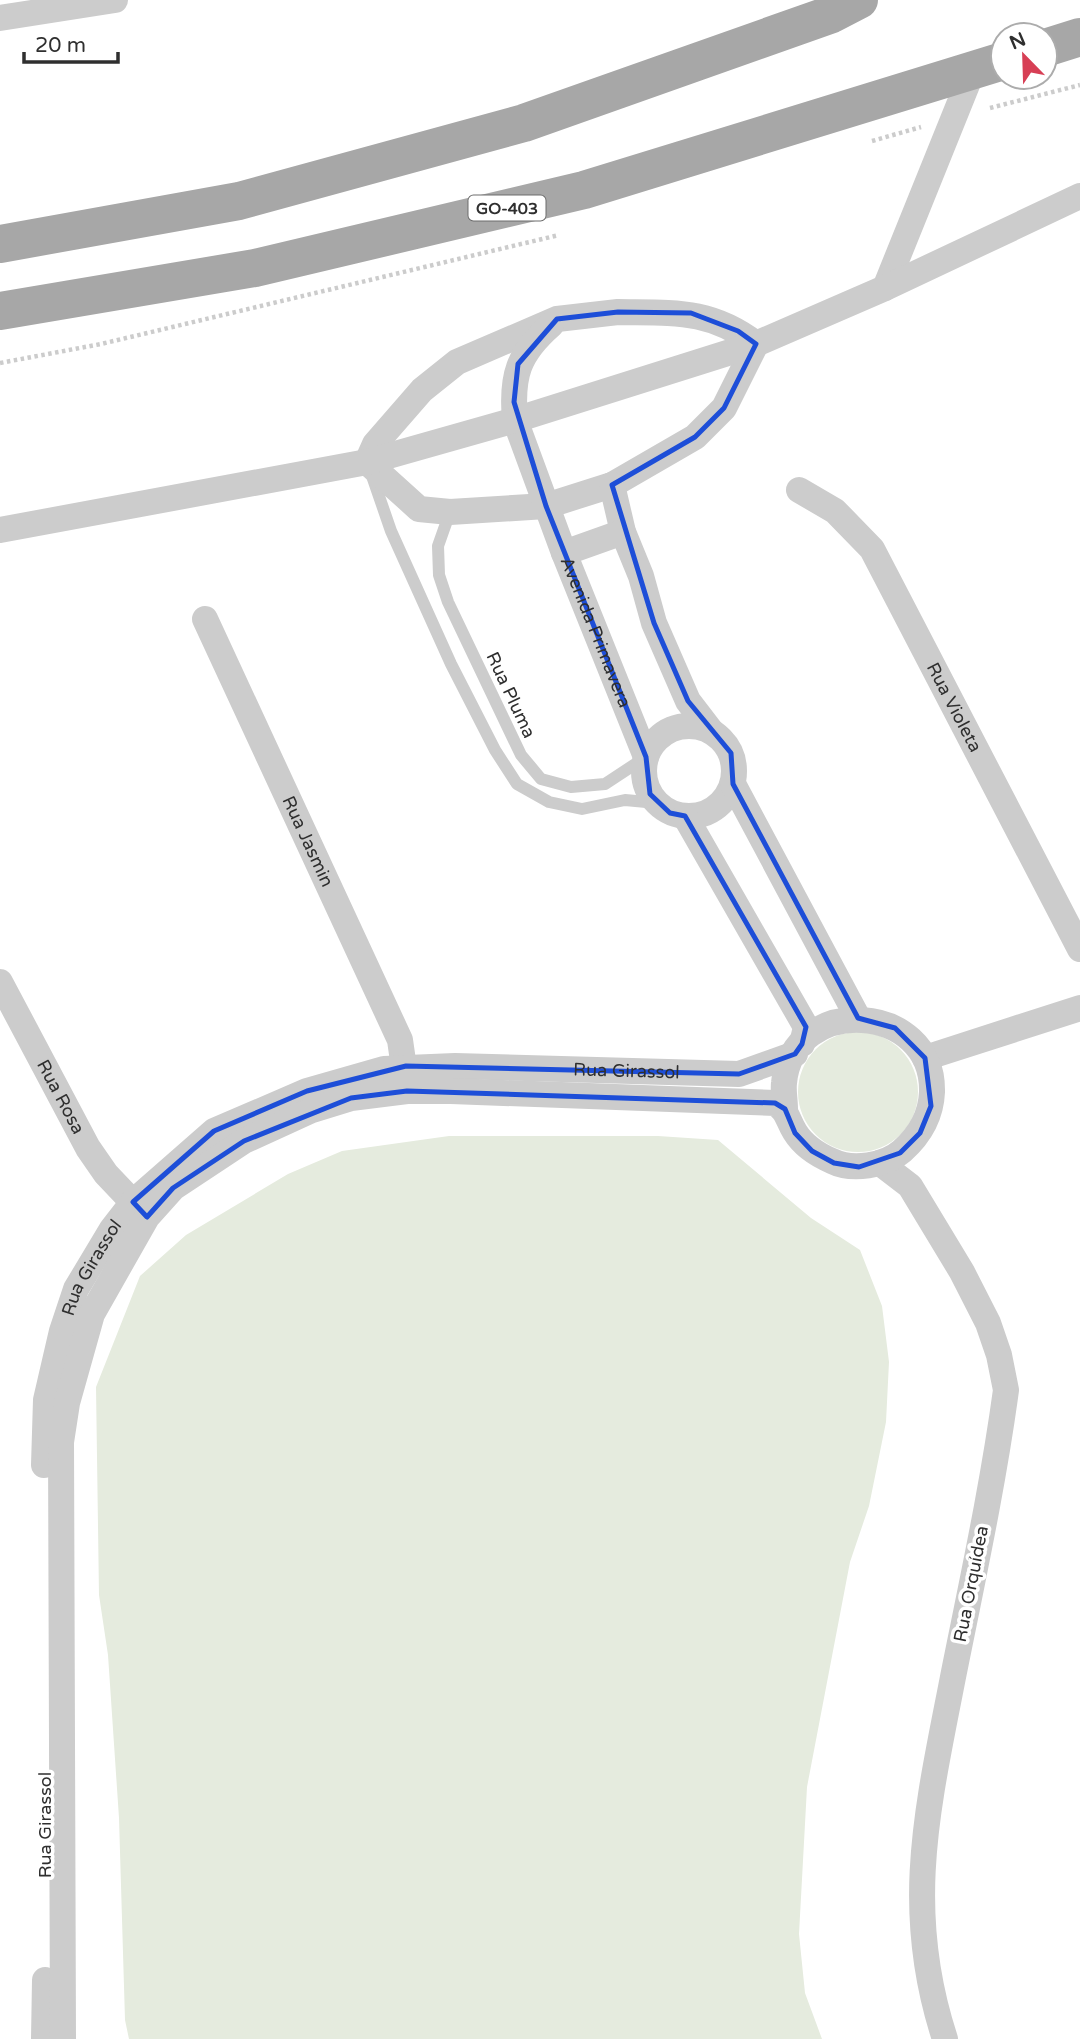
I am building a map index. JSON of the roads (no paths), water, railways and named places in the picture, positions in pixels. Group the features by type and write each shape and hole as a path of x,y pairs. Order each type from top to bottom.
{"main road":[{"path":"0,244 239,201 511,127 832,14 859,0"},
{"path":"1059,44 1080,37"},
{"name":"GO-403","path":"0,311 255,268 584,190 988,66"}],"street":[{"path":"0,18 115,0"},
{"path":"885,288 988,66"},
{"path":"0,530 367,462 515,420 756,344 885,288 1080,196"},
{"path":"367,462 375,444 422,390 457,362 557,319 618,312 691,313 738,331 756,344"},
{"path":"515,420 513,402 518,364 531,343 557,319"},
{"path":"367,462 419,509 450,512 546,506 612,485 695,437 724,408 756,344"},
{"name":"Avenida Primavera","path":"515,420 564,553 646,757 645,782 657,803"},
{"path":"612,485 623,532 668,656 688,701 710,731"},
{"name":"Rua Violeta","path":"799,490 835,511 872,549 1080,949"},
{"path":"564,553 623,532"},
{"name":"Rua Jasmin","path":"205,620 400,1040 406,1079"},
{"path":"646,757 653,743 665,733 695,726 710,731 723,740 732,753 735,768 733,783 726,798 715,809 685,816 670,813 657,803"},
{"path":"685,816 806,1027 784,1081 785,1109 795,1133 812,1151 834,1163 859,1167 880,1163 900,1153 920,1133 931,1106 932,1082 925,1058 911,1040 895,1028 858,1018 733,783"},
{"name":"Rua Rosa","path":"0,982 88,1149 140,1209"},
{"path":"925,1058 1080,1009"},
{"name":"Rua Girassol","path":"406,1079 725,1075 767,1066 798,1049 818,1030 837,1021 858,1018"},
{"name":"Rua Girassol","path":"44,2039 46,1400 62,1331 76,1289 112,1229 140,1209 214,1131 307,1091 384,1069 406,1079 775,1103 785,1109"},
{"name":"Rua Orquídea","path":"880,1163 910,1186 957,1262 988,1323 999,1354 1006,1390 999,1442 931,1795 922,1864 922,1931 936,2011 945,2039"},
{"name":"Rua Girassol","path":"62,2039 61,1442 67,1403 92,1314 140,1209"}],"lane":[{"path":"367,462 391,531 446,653 495,751 517,784 549,802 582,809 625,800 657,803"},
{"name":"Rua Pluma","path":"450,512 438,546 439,575 448,602 521,755 541,779 571,787 605,784 646,757"}]}
